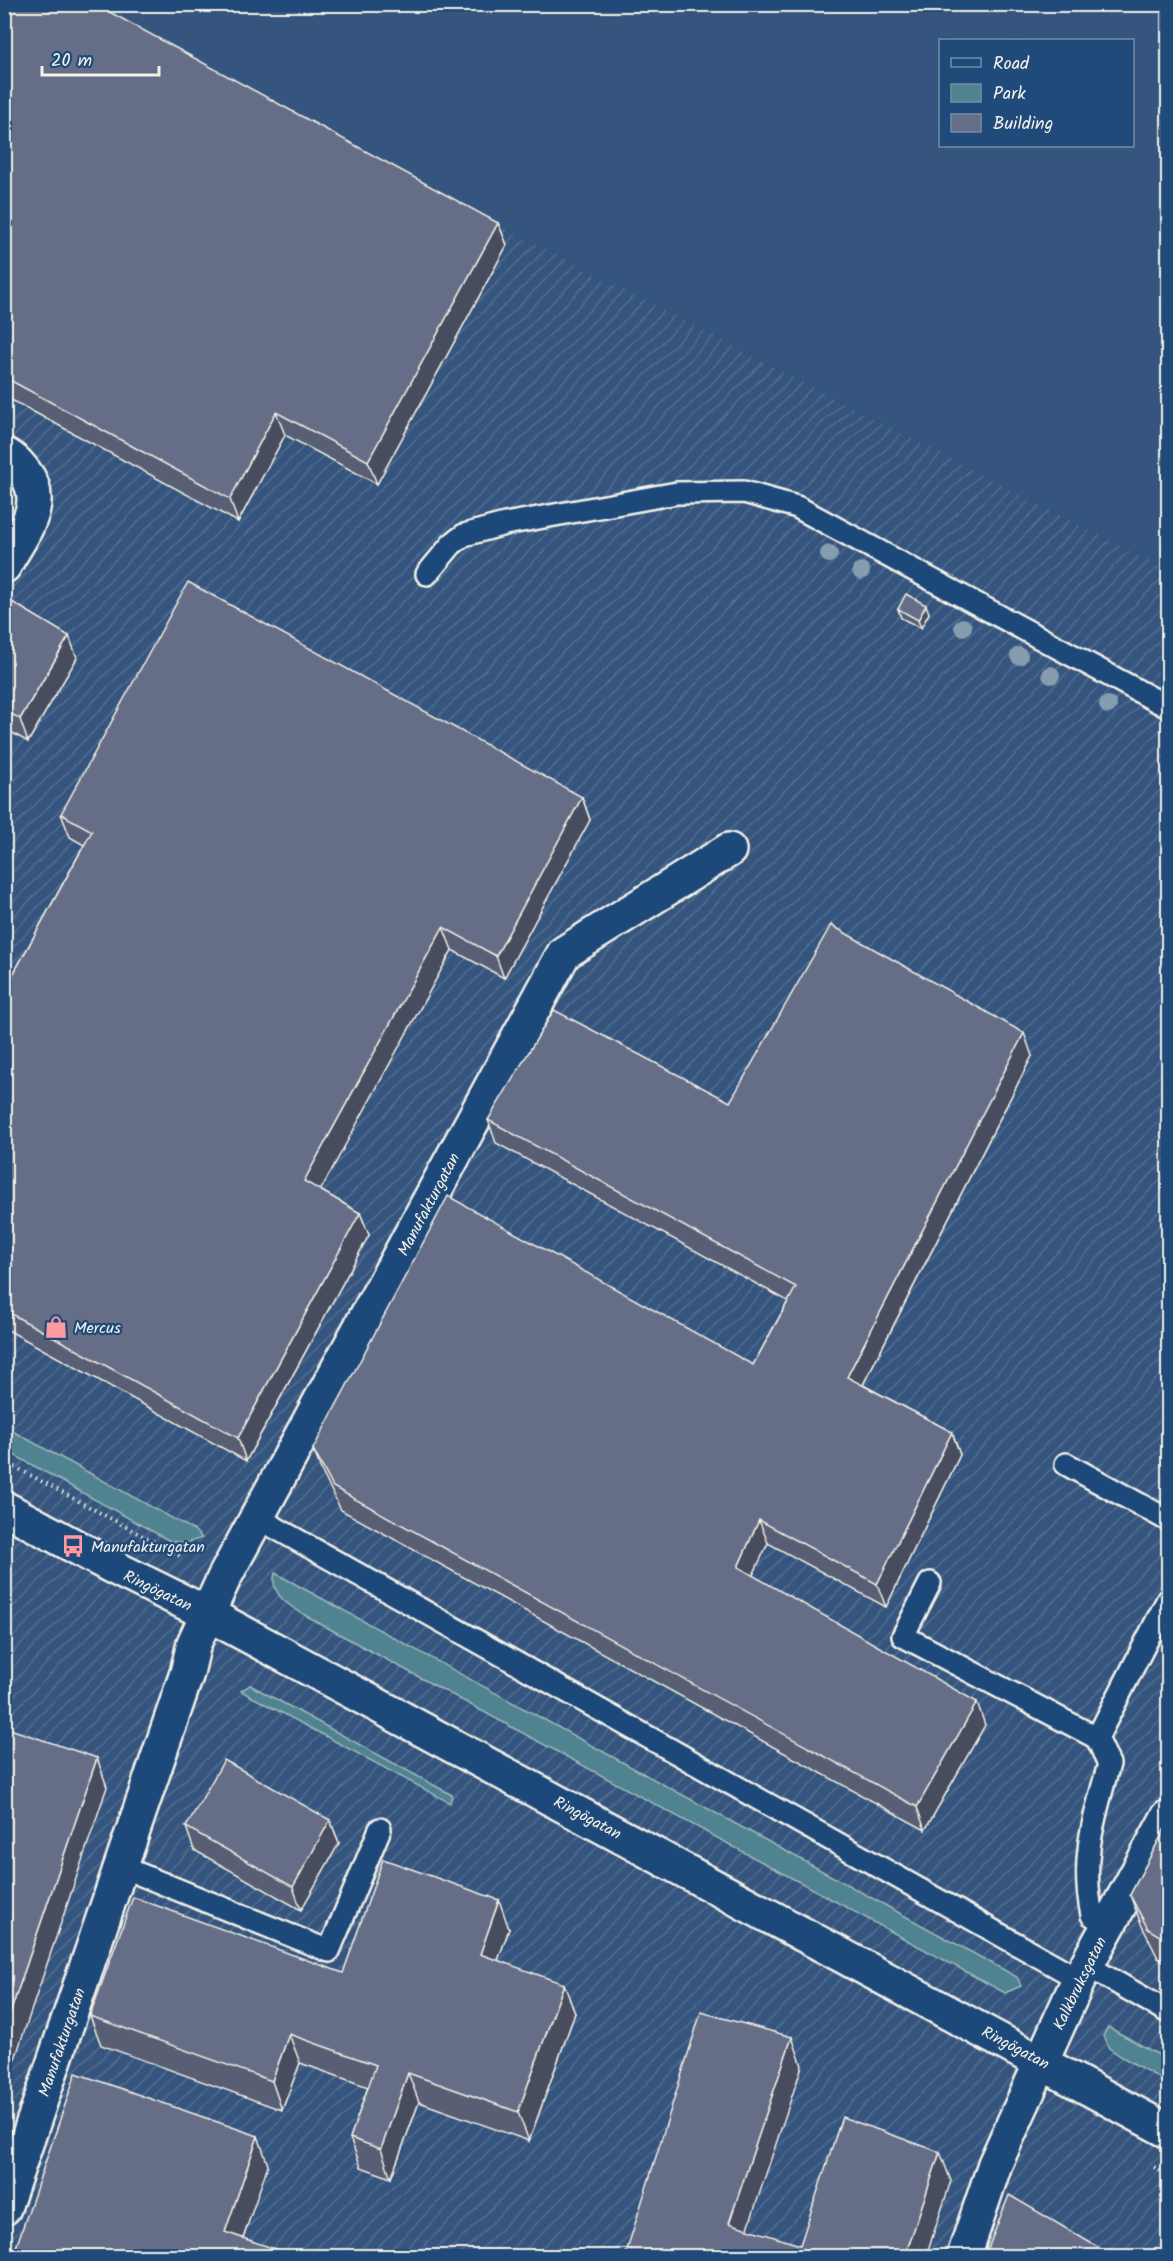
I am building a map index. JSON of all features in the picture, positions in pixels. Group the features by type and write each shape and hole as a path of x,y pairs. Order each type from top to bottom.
{"street":[{"path":"4,454 14,459 33,484 36,505 4,566"},
{"name":"Manufakturgatan","path":"4,2208 122,1867 164,1733 187,1673 194,1643 224,1578 564,953 729,849"},
{"name":"Ringögatan","path":"4,1508 113,1567 208,1614 1042,2061 1168,2131"},
{"name":"Kalkbruksgatan","path":"964,2256 995,2164 1082,1972 1168,1817"}],"lane":[{"path":"427,574 452,544 465,535 505,524 678,493 744,492 797,507 1168,707"},
{"path":"1066,1464 1168,1520"},
{"path":"258,1518 1082,1972 1168,2012"},
{"path":"930,1583 903,1636 1097,1738 1109,1764 1091,1830 1086,1885 1092,1915 1108,1926"},
{"path":"1097,1738 1168,1599"},
{"path":"122,1867 329,1951 380,1830"}],"shaded area":[{"path":"85,4 486,218 1168,571 1168,2256 5,2256 4,5"},
{"path":"85,5 1168,5 1168,571 486,218"}],"green space":[{"path":"5,1427 194,1530 202,1538 186,1543 170,1541 5,1450"},
{"path":"275,1573 1017,1977 1021,1986 1005,1993 315,1621 293,1608 280,1596 274,1582"},
{"path":"250,1685 452,1795 450,1803 241,1691"},
{"path":"1108,2027 1168,2060 1168,2083 1109,2048 1103,2036"}],"building":[{"path":"4,4 95,4 498,223 368,461 276,412 230,499 4,377"},
{"path":"188,582 582,797 496,956 443,927 304,1181 360,1213 238,1438 4,1310 4,991 92,831 61,814"},
{"path":"906,594 926,605 918,620 898,609"},
{"path":"7,599 69,636 20,719 4,710 4,603"},
{"path":"831,925 1024,1033 847,1377 952,1432 877,1584 759,1520 738,1567 977,1702 917,1807 333,1487 313,1449 448,1196 753,1365 796,1287 488,1120 554,1010 730,1102"},
{"path":"4,1727 97,1758 4,2031"},
{"path":"224,1760 330,1820 293,1887 186,1827"},
{"path":"1168,1823 1168,1941 1148,1929 1130,1895"},
{"path":"383,1859 499,1900 480,1954 564,1984 518,2112 408,2073 381,2149 350,2138 376,2065 289,2034 272,2081 90,2016 133,1897 343,1973"},
{"path":"701,2012 792,2037 729,2223 800,2245 842,2117 940,2152 905,2256 625,2256"},
{"path":"76,2073 258,2136 225,2232 296,2256 13,2256"},
{"path":"1009,2195 1106,2252 1114,2256 985,2256"}],"place":[{"name":"Mercus","path":"56,1327"},
{"name":"Manufakturgatan","path":"73,1546"}]}
